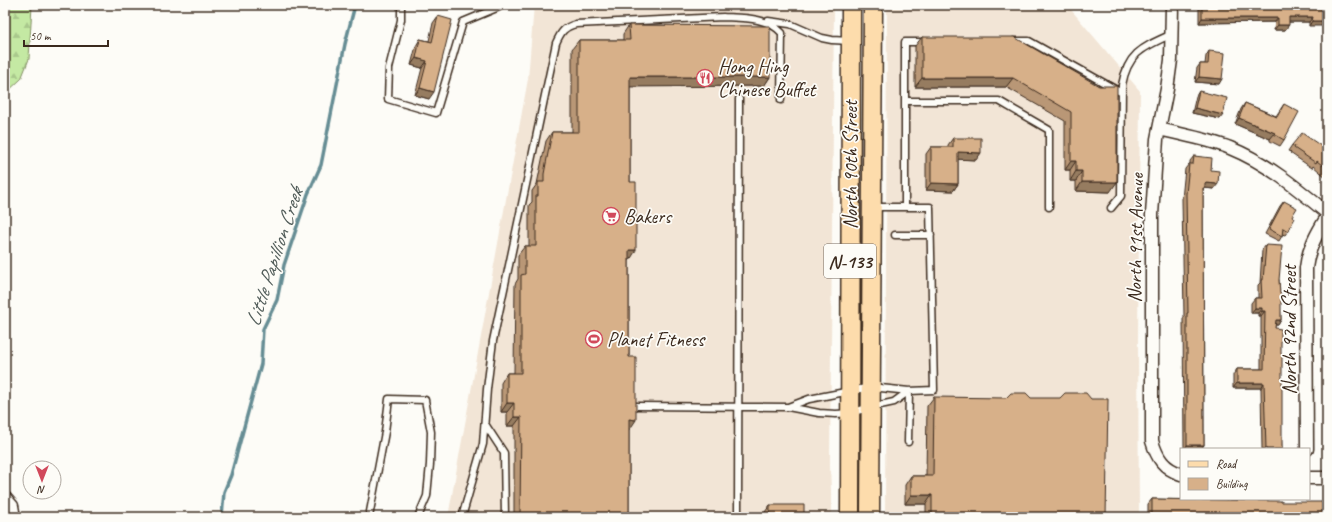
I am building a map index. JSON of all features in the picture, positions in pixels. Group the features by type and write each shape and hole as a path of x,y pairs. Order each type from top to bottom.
{"main road":[{"name":"North 90th Street","path":"850,517 851,5"},
{"name":"North 90th Street","path":"870,517 873,5"},
{"path":"850,128 861,173 863,201 866,205 873,207"}],"street":[{"name":"North 91st Avenue","path":"1172,5 1171,60 1155,159 1152,215 1152,441 1158,458 1167,468 1180,474"},
{"path":"1159,129 1212,142 1248,156 1268,167 1285,179 1327,213"},
{"name":"North 92nd Street","path":"1307,448 1306,268 1310,248 1327,217"},
{"path":"1310,478 1327,478"},
{"path":"5,498 12,506 14,517"}],"lane":[{"path":"401,5 401,20 389,68 388,99 436,113 463,22 499,7 500,5"},
{"path":"462,517 479,458 485,424 487,389 493,341 556,43 560,32 567,26 576,24 723,17 790,24 827,40 851,41"},
{"path":"757,20 770,23 778,28 782,33 782,100"},
{"path":"1111,208 1121,196 1122,93 1124,74 1132,58 1146,46 1172,34"},
{"path":"1006,42 1029,41 1122,93"},
{"path":"906,207 905,42 936,42"},
{"path":"738,517 739,99"},
{"path":"905,101 999,101 1049,130 1049,207"},
{"path":"788,407 809,399 871,387 909,391 934,390 930,207 873,207"},
{"path":"895,235 931,235"},
{"path":"635,406 788,407 819,413 836,414 850,413 894,402 909,391"},
{"path":"908,442 909,391"},
{"path":"369,517 385,432 389,399 425,400 431,432 430,464 427,496 418,517"},
{"path":"485,424 504,453 505,517"}],"shaded area":[{"path":"534,5 834,5 830,465 832,517 448,517 528,79"},
{"path":"887,5 1067,5 1140,91 1138,343 1139,517 885,517"}],"green space":[{"path":"5,5 32,5 29,59 21,79 5,94"}],"building":[{"path":"1202,5 1327,5 1327,21 1312,21 1313,17 1289,17 1289,25 1278,25 1278,18 1202,18"},
{"path":"438,16 452,20 434,92 420,88 427,61 416,58 420,39 432,42"},
{"path":"629,25 770,26 770,77 630,77 630,182 636,182 636,250 629,250 629,357 636,357 636,420 629,419 629,517 520,517 521,417 514,417 514,403 507,403 507,373 521,373 521,275 525,274 525,246 536,246 536,196 538,196 538,182 544,182 544,174 552,132 579,132 579,40 630,40"},
{"path":"922,37 1014,37 1099,86 1117,86 1117,182 1082,182 1082,171 1076,171 1076,161 1071,161 1071,112 1013,78 922,78"},
{"path":"1209,51 1225,53 1222,79 1199,77 1200,64 1208,64"},
{"path":"1199,91 1227,98 1223,115 1195,108"},
{"path":"1245,103 1277,117 1284,104 1299,112 1284,140 1274,134 1275,133 1239,118"},
{"path":"1302,133 1327,150 1327,169 1317,161 1316,163 1294,148 1295,146 1292,145"},
{"path":"953,138 981,138 981,153 958,152 958,184 931,183 931,147 953,147"},
{"path":"1194,156 1212,158 1211,170 1219,171 1218,184 1205,183 1205,188 1203,188 1204,445 1187,445 1188,313 1186,194 1189,164 1193,164"},
{"path":"1284,201 1297,208 1292,216 1295,218 1288,231 1283,228 1282,236 1269,229"},
{"path":"1266,245 1282,246 1279,280 1281,294 1281,320 1276,320 1275,328 1281,329 1282,448 1266,448 1264,383 1237,383 1237,369 1264,369 1265,311 1262,311 1262,308 1255,308 1255,298 1262,298 1261,280 1263,280"},
{"path":"1011,393 1026,393 1031,398 1060,398 1065,393 1086,393 1091,399 1108,399 1106,517 932,517 932,495 911,495 911,476 933,476 934,397 1006,398"},
{"path":"1152,499 1327,502 1327,517 1152,516"},
{"path":"770,505 804,505 804,517 770,517"}],"waterway":[{"name":"Little Papillion Creek","path":"222,517 224,492 231,475 261,364 263,329 277,300 284,265 308,194 321,165 345,44 355,5"}],"place":[{"name":"Hong Hing Chinese Buffet","path":"705,78"},
{"name":"Bakers","path":"611,216"},
{"name":"Planet Fitness","path":"594,339"}]}
